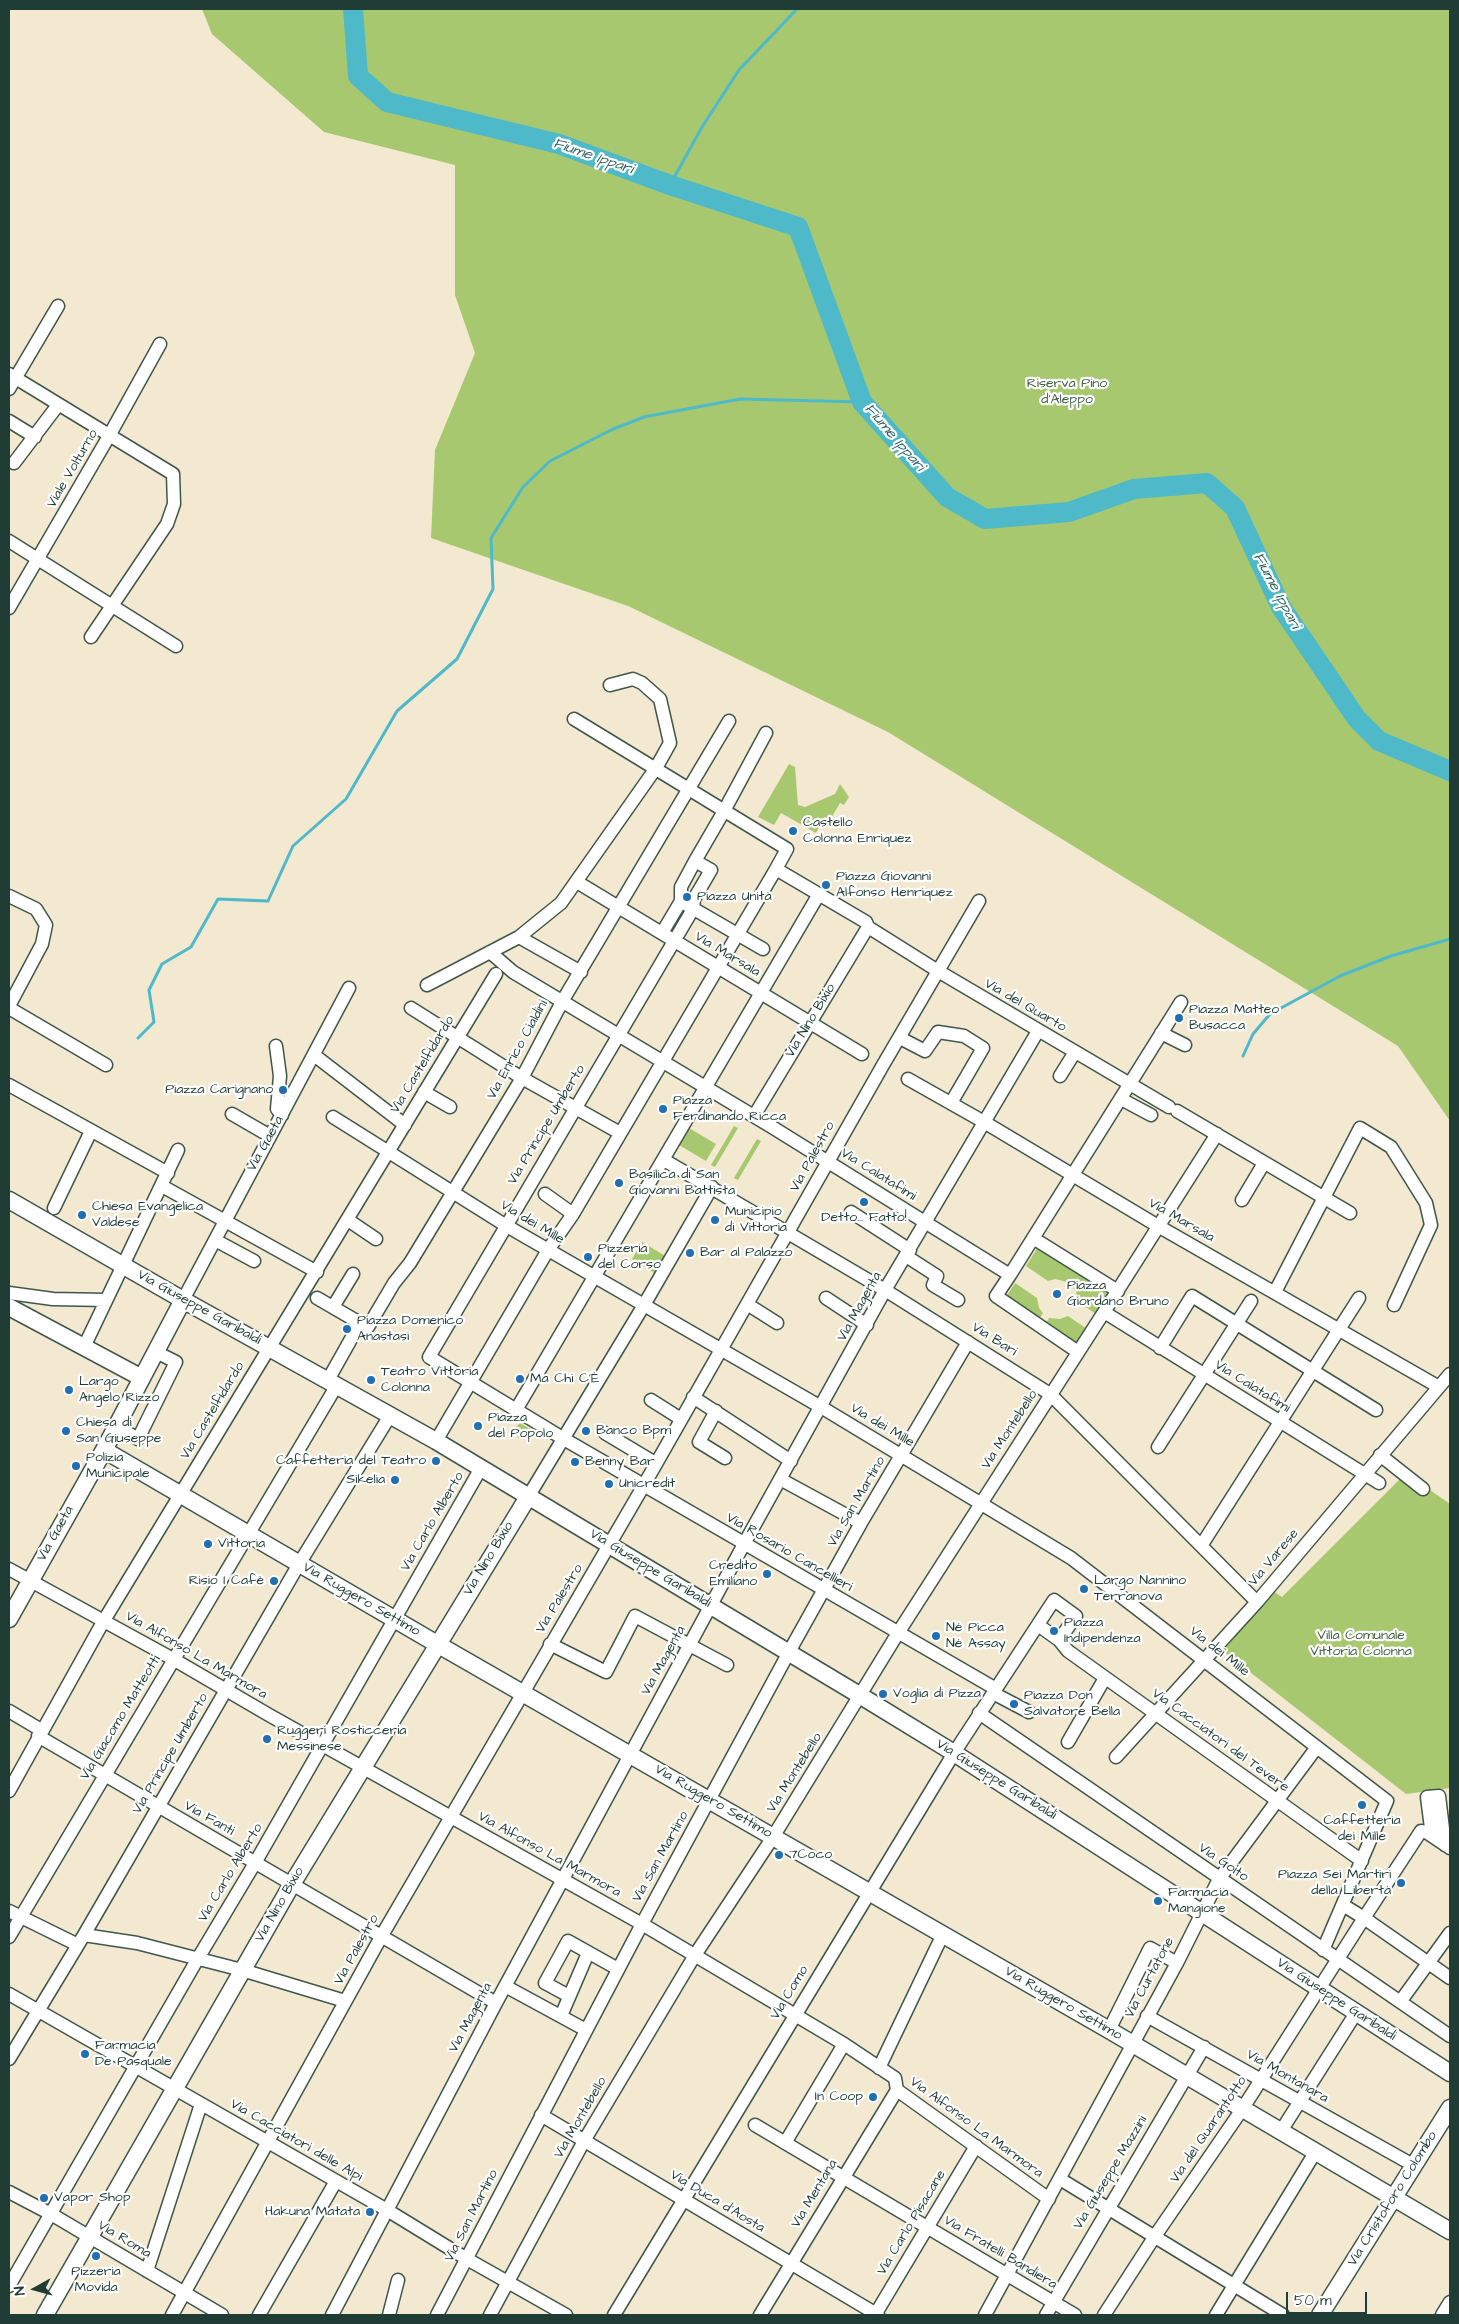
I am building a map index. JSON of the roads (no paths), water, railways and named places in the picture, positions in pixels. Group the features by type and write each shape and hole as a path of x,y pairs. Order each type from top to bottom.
{"main road":[{"name":"Via Giuseppe Garibaldi","path":"9,1200 183,1300 391,1414 436,1441 480,1471 609,1544 789,1652 954,1753 1450,2073"},
{"name":"Via Gaeta","path":"9,1619 104,1450 183,1300"},
{"path":"9,1308 142,1378"},
{"name":"Via Ruggero Settimo","path":"104,1450 437,1644 1109,2030 1450,2231"},
{"name":"Via Nino Bixio","path":"45,2315 292,1884 437,1644 529,1499"},
{"name":"Via Cristoforo Colombo","path":"1320,2315 1450,2108"}],"street":[{"path":"58,306 11,381 58,405 173,474 174,504 167,524 91,637"},
{"name":"Viale Volturno","path":"9,608 160,344"},
{"path":"14,464 58,405"},
{"path":"9,421 35,437"},
{"path":"9,541 176,646"},
{"path":"427,985 519,937 561,903 656,768 670,743 660,699 642,683 633,679 610,685"},
{"path":"436,1441 548,1250 573,1214 617,1132 661,1057 738,934 787,849 574,719"},
{"name":"Via Enrico Cialdini","path":"360,1323 368,1328 394,1283 410,1263 452,1190 522,1078 562,1000 581,972 729,721"},
{"path":"662,933 681,900 681,887 766,734"},
{"name":"Via Principe Umberto","path":"432,1352 505,1225 695,910 694,899 711,870 697,857"},
{"name":"Via del Quarto","path":"774,872 866,922 868,927 938,971 1129,1085 1217,1134 1350,1213"},
{"name":"Via Marsala","path":"577,882 862,1054"},
{"path":"9,896 36,909 46,925 42,944 12,992 9,1007 106,1065"},
{"path":"518,1407 710,1086 817,897"},
{"path":"681,900 763,949"},
{"name":"Via Palestro","path":"172,2315 381,1937 644,1485 827,1162 980,902"},
{"name":"Via Nino Bixio","path":"754,1116 868,927"},
{"path":"519,937 581,972"},
{"path":"490,952 513,972 661,1057"},
{"name":"Via Castelfidardo","path":"9,1791 103,1622 496,974"},
{"name":"Via Gaeta","path":"183,1300 349,988"},
{"path":"1077,1355 996,1296 1006,1273 1035,1236 1181,1002"},
{"path":"411,1008 522,1078 617,1132"},
{"name":"Via Magenta","path":"332,2315 505,1986 744,1544 885,1290 1038,1031"},
{"path":"900,1038 925,1051 938,1032 964,1036 983,1048 951,1103"},
{"path":"1161,1033 1185,1045"},
{"path":"276,1046 280,1076 277,1109 282,1115"},
{"path":"1060,1076 1075,1052"},
{"path":"314,1055 405,1125"},
{"name":"Via Calatafimi","path":"661,1057 1006,1273"},
{"name":"Via Marsala","path":"908,1079 1074,1174 1158,1226 1439,1387"},
{"path":"9,1085 168,1173"},
{"path":"424,1092 450,1107"},
{"path":"1120,1098 1151,1115"},
{"path":"232,1114 270,1136"},
{"name":"Via dei Mille","path":"333,1117 390,1151 505,1225 594,1278 821,1407 1079,1563 1387,1801 1358,1858"},
{"path":"1275,1292 1360,1128 1391,1147 1426,1203 1432,1225 1394,1305"},
{"path":"54,1208 91,1131"},
{"path":"1035,1236 1119,1289 1217,1134"},
{"path":"84,1347 178,1150"},
{"name":"Via Bari","path":"665,1162 712,1187 885,1290 1050,1394 1257,1602"},
{"path":"1242,1200 1264,1163"},
{"path":"162,1186 317,1272"},
{"path":"529,1499 712,1187"},
{"path":"545,1194 573,1214"},
{"path":"851,1212 938,1276 933,1285 958,1300"},
{"path":"348,1220 376,1239"},
{"path":"215,1240 254,1261"},
{"path":"333,1307 353,1274"},
{"name":"Via Montebello","path":"490,2315 584,2141 694,1955 773,1837 980,1503 1050,1394 1106,1314 1119,1289"},
{"path":"9,1294 53,1300 106,1300"},
{"path":"1160,1348 1192,1296 1376,1410"},
{"path":"317,1298 360,1323 333,1383"},
{"path":"826,1298 867,1325"},
{"path":"1202,1546 1359,1298"},
{"path":"1158,1447 1251,1301"},
{"path":"747,1304 777,1323"},
{"name":"Via Calatafimi","path":"1106,1314 1379,1483"},
{"name":"Via San Martino","path":"437,2315 618,1969 789,1652 861,1524 968,1342"},
{"path":"116,1426 138,1439 176,1362 156,1352"},
{"name":"Via Rosario Cancellieri","path":"432,1352 428,1358 473,1380 644,1485 898,1633 1029,1712"},
{"name":"Via Varese","path":"1116,1757 1257,1602 1450,1374"},
{"name":"Via Giacomo Matteotti","path":"9,1937 15,1914 104,1776 173,1659 250,1535 333,1383"},
{"path":"693,1397 791,1461"},
{"path":"651,1400 681,1419"},
{"path":"716,1411 699,1442 726,1458"},
{"name":"Via Principe Umberto","path":"9,2059 81,1940 299,1564 391,1414"},
{"path":"605,1433 655,1463"},
{"path":"1380,1456 1423,1489"},
{"name":"Via Carlo Alberto","path":"9,2286 480,1471"},
{"path":"780,1479 861,1524"},
{"name":"Via Alfonso La Marmora","path":"9,1569 173,1659 642,1924 844,2044 895,2078 897,2090 1049,2199"},
{"name":"Via Como","path":"614,2315 794,2014 954,1753 1054,1600 1076,1616 1059,1640"},
{"path":"550,1644 606,1672 634,1616 726,1665"},
{"name":"Via Cacciatori del Tevere","path":"1038,1625 1059,1640 1068,1651 1105,1678 1358,1858"},
{"path":"1068,1742 1105,1678"},
{"name":"Via Fanti","path":"9,1711 104,1776 496,2003"},
{"name":"Via Goito","path":"979,1713 1450,2036"},
{"name":"Via Curtatone","path":"985,2315 1176,1963 1219,1879 1317,1747"},
{"path":"1439,1796 1448,1847 1432,1836 1427,1797 1439,1796"},
{"name":"Via del Quarantotto","path":"1104,2315 1155,2236 1262,2079 1419,1833 1423,1831 1432,1836"},
{"path":"1323,1950 1343,1904 1358,1858"},
{"path":"1343,1904 1428,1966 1450,1978"},
{"path":"15,1914 81,1940 137,1943 197,1960 242,1970 345,2001"},
{"path":"1400,2002 1428,1966 1450,1932"},
{"path":"879,2068 943,1934"},
{"path":"569,1996 545,1983 568,1941 618,1969"},
{"path":"1109,2030 1150,1948 1176,1963"},
{"path":"561,2016 588,1952"},
{"path":"505,1986 586,2030"},
{"name":"Via Cacciatori delle Alpi","path":"9,1994 387,2210 566,2315"},
{"path":"1281,2131 1356,2014"},
{"name":"Via Montanara","path":"1147,2016 1413,2165"},
{"path":"786,2143 844,2044"},
{"name":"Via Giuseppe Mazzini","path":"1046,2315 1204,2047"},
{"name":"Via Mentana","path":"760,2315 897,2090"},
{"path":"147,2271 201,2104"},
{"name":"Via Duca d'Aosta","path":"541,2115 876,2315"},
{"name":"Via Fratelli Bandiera","path":"755,2125 1074,2315"},
{"name":"Via Carlo Pisacane","path":"876,2315 976,2146"},
{"path":"1216,2315 1316,2151"},
{"name":"Via Alfonso La Marmora","path":"1060,2179 1109,2207 1283,2315"},
{"path":"259,2315 336,2181"},
{"name":"Via Roma","path":"9,2192 90,2237 222,2315"},
{"path":"389,2315 398,2280"},
{"path":"1442,2315 1450,2302"}],"waterway":[{"name":"Fiume Ippari","path":"353,9 358,76 387,102 559,144 670,185 798,227 862,402 947,497 985,519 1069,512 1134,489 1207,483 1235,508 1281,607 1357,719 1379,741 1450,771"},
{"path":"670,185 702,127 739,70 797,9"},
{"path":"138,1038 154,1022 149,990 162,964 191,947 218,899 268,901 293,846 346,799 397,711 457,659 493,589 491,538 523,487 550,461 611,430 644,417 740,399 862,402"},
{"path":"1243,1056 1253,1034 1270,1014 1340,976 1391,956 1450,939"}],"place":[{"name":"Castello Colonna Enriquez","path":"793,831"},
{"name":"Piazza Giovanni Alfonso Henriquez","path":"826,885"},
{"name":"Piazza Unità","path":"687,897"},
{"name":"Piazza Matteo Busacca","path":"1179,1018"},
{"name":"Piazza Carignano","path":"283,1090"},
{"name":"Piazza Ferdinando Ricca","path":"663,1109"},
{"name":"Basilica di San Giovanni Battista","path":"619,1183"},
{"name":"Detto... Fatto!","path":"864,1202"},
{"name":"Chiesa Evangelica Valdese","path":"82,1215"},
{"name":"Municipio di Vittoria","path":"715,1220"},
{"name":"Bar al Palazzo","path":"690,1253"},
{"name":"Pizzeria del Corso","path":"588,1257"},
{"name":"Piazza Giordano Bruno","path":"1057,1294"},
{"name":"Piazza Domenico Anastasi","path":"347,1329"},
{"name":"Ma Chi C'È","path":"520,1379"},
{"name":"Teatro Vittoria Colonna","path":"371,1380"},
{"name":"Largo Angelo Rizzo","path":"69,1390"},
{"name":"Piazza del Popolo","path":"478,1426"},
{"name":"Chiesa di San Giuseppe","path":"66,1431"},
{"name":"Banco Bpm","path":"586,1431"},
{"name":"Caffetteria del Teatro","path":"436,1461"},
{"name":"Benny Bar","path":"575,1462"},
{"name":"Polizia Municipale","path":"76,1466"},
{"name":"Sikelia","path":"395,1480"},
{"name":"Unicredit","path":"609,1484"},
{"name":"Vittoria","path":"208,1544"},
{"name":"Credito Emiliano","path":"767,1574"},
{"name":"Risio I Cafè","path":"274,1581"},
{"name":"Largo Nannino Terranova","path":"1084,1589"},
{"name":"Piazza Indipendenza","path":"1054,1631"},
{"name":"Né Picca Né Assay","path":"936,1636"},
{"name":"Voglia di Pizza","path":"883,1694"},
{"name":"Piazza Don Salvatore Bella","path":"1014,1704"},
{"name":"Ruggeri Rosticceria Messinese","path":"267,1739"},
{"name":"Caffetteria dei Mille","path":"1362,1805"},
{"name":"7Coco","path":"779,1855"},
{"name":"Piazza Sei Martiri della Libertà","path":"1401,1883"},
{"name":"Farmacia Mangione","path":"1158,1901"},
{"name":"Farmacia De Pasquale","path":"85,2054"},
{"name":"In Coop","path":"873,2097"},
{"name":"Vapor Shop","path":"44,2198"},
{"name":"Hakuna Matata","path":"370,2212"},
{"name":"Pizzeria Movida","path":"96,2256"}],"park label":[{"name":"Riserva Pino d'Aleppo","path":"1067,392"},
{"name":"Villa Comunale Vittoria Colonna","path":"1361,1644"}]}
